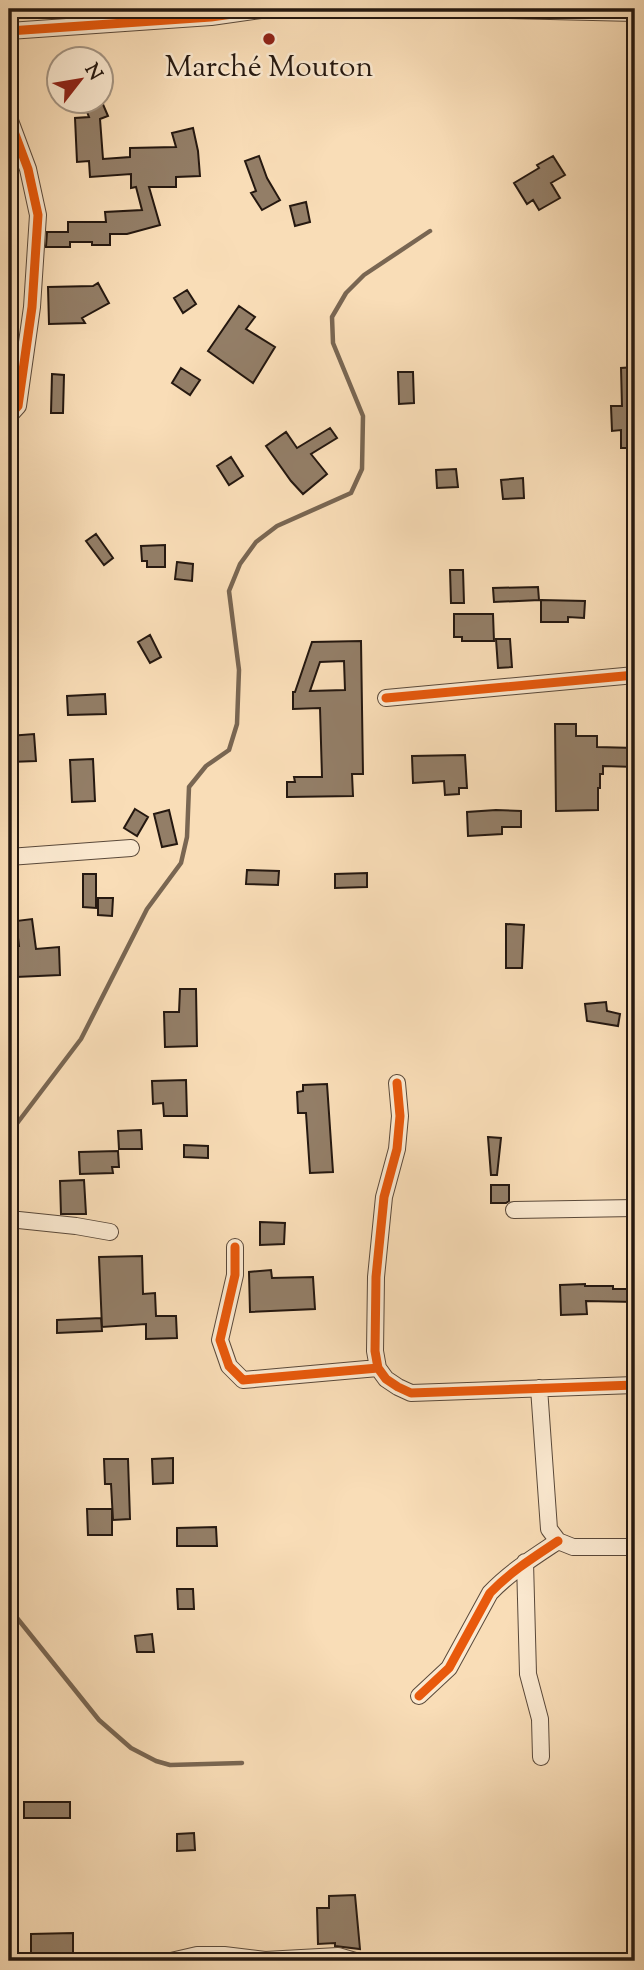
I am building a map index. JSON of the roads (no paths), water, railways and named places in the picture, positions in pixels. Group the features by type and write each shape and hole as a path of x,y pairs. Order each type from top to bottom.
{"street":[{"path":"9,32 211,17 268,9"},
{"path":"472,9 635,13"},
{"path":"9,118 28,169 38,215 32,307 18,405 9,416"},
{"path":"386,698 635,675"},
{"path":"9,856 131,848"},
{"path":"397,1083 400,1116 397,1149 384,1197 376,1277 375,1352 378,1368 386,1379 411,1393 635,1385"},
{"path":"514,1210 635,1208"},
{"path":"9,1219 76,1226 110,1233"},
{"path":"235,1247 234,1275 220,1340 229,1366 243,1380 378,1368"},
{"path":"538,1388 549,1529 558,1541 573,1547 635,1547"},
{"path":"419,1696 449,1668 482,1613 490,1593 525,1562 558,1541"},
{"path":"525,1562 528,1674 540,1719 541,1757"},
{"path":"176,1961 197,1955 224,1955 265,1961 338,1956 355,1961"}],"waterway":[{"path":"9,1134 81,1039 147,909 181,863 187,837 189,787 206,766 229,750 237,724 239,670 229,591 240,564 256,542 277,526 351,493 362,469 363,416 333,343 332,317 346,293 364,275 430,231"},
{"path":"9,1608 99,1720 131,1748 170,1765 242,1763"}],"place":[{"name":"Marché Mouton","path":"269,39"}]}
